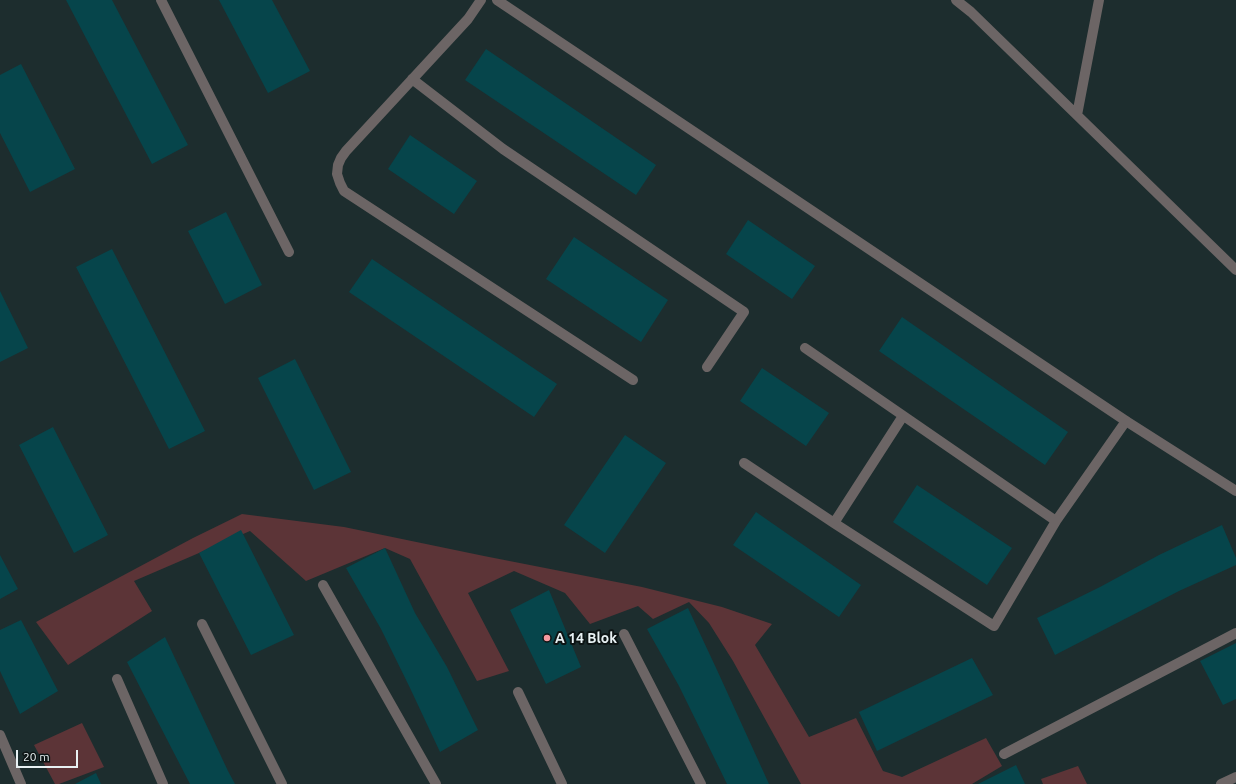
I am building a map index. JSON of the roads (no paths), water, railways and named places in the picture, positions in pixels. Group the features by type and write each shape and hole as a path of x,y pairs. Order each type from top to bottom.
{"street":[{"path":"161,0 289,252"},
{"path":"481,0 468,19 346,151 338,165 340,183 344,191 633,380"},
{"path":"497,0 1126,421 1236,491"},
{"path":"956,0 971,12 1236,270"},
{"path":"1077,115 1099,0"},
{"path":"412,79 504,150 744,312 707,367"},
{"path":"805,348 1056,521"},
{"path":"834,523 903,416"},
{"path":"744,463 994,626 1056,521 1126,421"},
{"path":"323,584 436,784"},
{"path":"202,624 282,784"},
{"path":"1004,754 1236,633"},
{"path":"624,634 701,784"},
{"path":"117,679 163,784"},
{"path":"518,692 562,784"},
{"path":"0,735 21,784"},
{"path":"1221,784 1236,777"}],"place":[{"name":"A 14 Blok","path":"547,638"}]}
